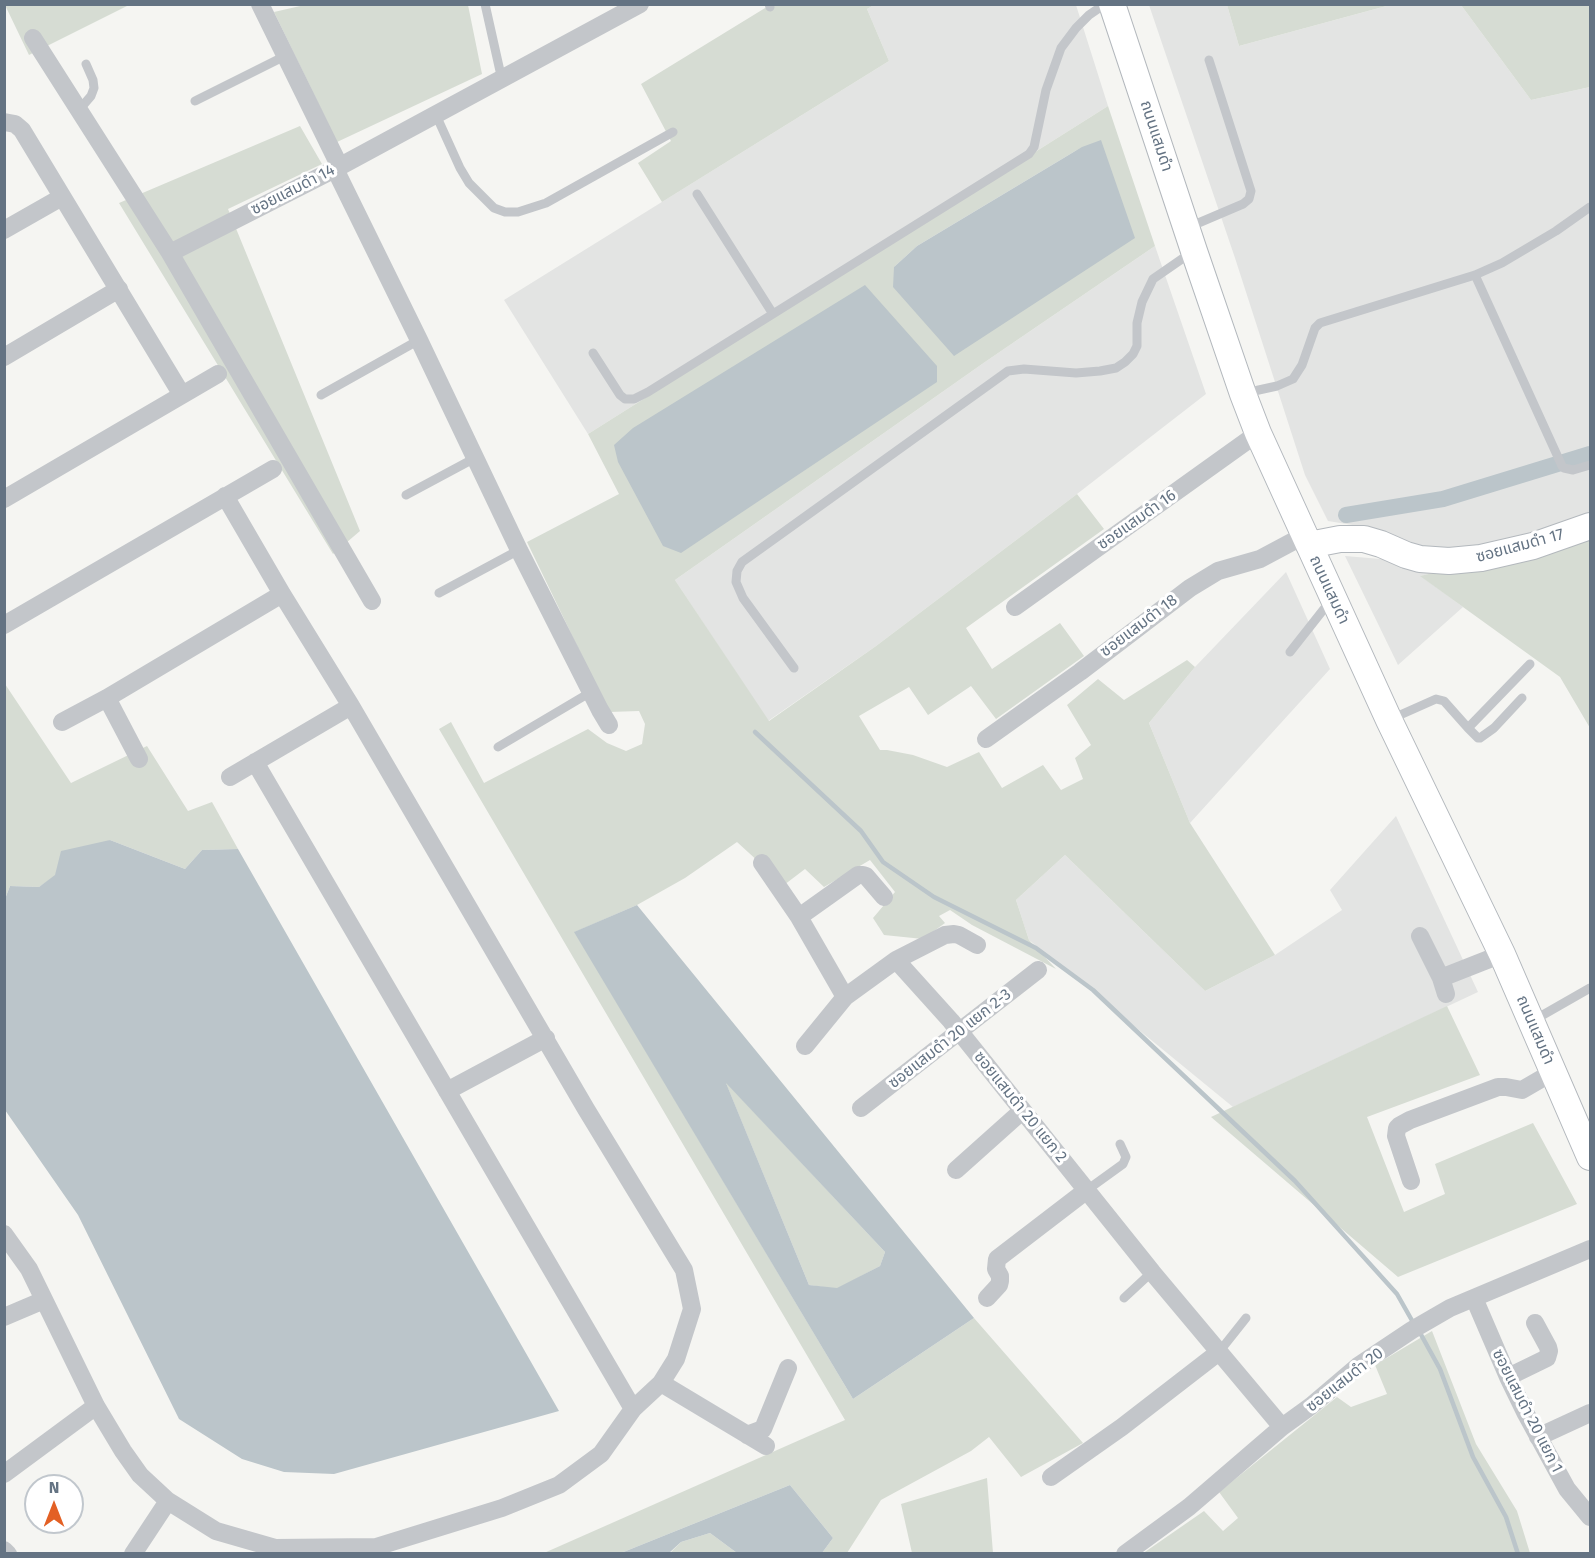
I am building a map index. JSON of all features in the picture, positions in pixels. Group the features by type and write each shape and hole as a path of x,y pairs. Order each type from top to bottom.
{"street":[{"path":"260,4 519,550 609,725"},
{"name":"ซอยแสมดำ 14","path":"170,253 338,168 640,4"},
{"name":"ถนนแสมดำ","path":"1112,4 1258,433 1389,720 1502,954 1553,1072 1588,1143"},
{"path":"33,38 170,253 372,601"},
{"path":"4,122 15,124 22,130 182,395"},
{"path":"4,230 62,197"},
{"path":"4,357 119,289"},
{"path":"4,499 218,374"},
{"name":"ซอยแสมดำ 16","path":"1015,607 1258,433"},
{"path":"4,625 273,469"},
{"path":"4,1234 29,1269 96,1406 123,1451 141,1474 168,1501 216,1531 275,1551 376,1547 502,1508 559,1485 601,1454 633,1409 661,1383 676,1359 692,1309 684,1270 592,1119 351,706 225,496"},
{"name":"ซอยแสมดำ 17","path":"1307,540 1364,539 1420,559 1449,561 1481,558 1533,546 1590,526"},
{"name":"ซอยแสมดำ 18","path":"986,739 1080,672 1190,588 1218,571 1260,559 1307,540"},
{"path":"62,722 107,698 282,594"},
{"path":"107,698 139,759"},
{"path":"230,777 351,706"},
{"path":"255,762 633,1409"},
{"path":"762,862 799,917 845,997"},
{"path":"799,917 858,875 866,876 884,897"},
{"path":"805,1046 845,997 896,960 949,934 958,935 976,945"},
{"path":"1420,936 1443,986 1502,954"},
{"name":"ซอยแสมดำ 20 แยก 2","path":"896,960 951,1021 1152,1272 1282,1427"},
{"name":"ซอยแสมดำ 20 แยก 2-3","path":"861,1108 1038,970"},
{"path":"447,1091 546,1038"},
{"path":"1411,1181 1396,1136 1399,1126 1498,1087 1522,1090 1553,1072"},
{"path":"956,1170 1022,1111"},
{"path":"987,1298 999,1285 997,1259 1087,1190"},
{"name":"ซอยแสมดำ 20","path":"1125,1554 1189,1507 1282,1427 1358,1366 1450,1308 1590,1249"},
{"name":"ซอยแสมดำ 20 แยก 1","path":"1474,1298 1508,1377 1538,1437 1567,1489 1590,1517"},
{"path":"4,1317 44,1300"},
{"path":"1508,1377 1548,1358 1548,1347 1535,1323"},
{"path":"1051,1477 1122,1427 1220,1352"},
{"path":"747,1435 763,1429 788,1368"},
{"path":"661,1383 766,1446"},
{"path":"4,1474 96,1406"},
{"path":"1538,1437 1590,1413"},
{"path":"133,1554 168,1501"}],"lane":[{"path":"485,4 502,80"},
{"path":"593,353 620,395 625,399 634,399 1029,154 1034,147 1046,90 1061,48 1089,15 1105,4"},
{"path":"195,101 285,56"},
{"path":"794,668 743,598 736,582 737,571 742,562 1008,372 1024,369 1076,373 1100,372 1116,368 1125,362 1137,346 1137,323 1142,302 1153,279 1191,239 1249,199 1251,190 1209,60"},
{"path":"79,110 91,96 94,88 86,64"},
{"path":"436,115 469,183 494,208 505,212 518,212 546,203 673,132"},
{"path":"697,194 773,314"},
{"path":"1243,394 1277,386 1293,379 1302,365 1315,328 1320,323 1475,275 1502,263 1556,231 1590,207"},
{"path":"1475,275 1562,466 1573,470 1590,465"},
{"path":"321,395 419,340"},
{"path":"406,495 475,458"},
{"path":"439,593 519,550"},
{"path":"1290,652 1333,597"},
{"path":"1467,728 1530,664"},
{"path":"498,747 591,692"},
{"path":"1389,720 1436,699 1444,701 1478,738 1483,737 1494,728 1522,698"},
{"path":"1532,1021 1590,988"},
{"path":"1087,1190 1123,1164 1126,1157 1120,1144"},
{"path":"1124,1298 1152,1272"},
{"path":"1220,1352 1246,1318"}],"shaded area":[{"path":"309,4 468,5 482,74 337,142 274,12"},
{"path":"1227,4 1390,5 1239,46"},
{"path":"5,5 129,5 29,55"},
{"path":"770,5 874,5 867,9 889,61 662,202 638,163 671,141 641,84"},
{"path":"874,5 1076,5 1108,106 588,434 504,300 889,61 867,9"},
{"path":"1149,5 1227,5 1239,46 1390,5 1461,5 1531,100 1590,87 1590,536 1421,576 1463,607 1398,665 1345,556 1393,560 1377,529 1328,521 1305,475 1235,258"},
{"path":"1461,5 1590,5 1590,87 1531,100"},
{"path":"1108,106 1155,246 985,362 675,580 769,721 876,646 1077,494 1104,529 966,628 992,669 1060,623 1084,656 996,719 971,686 928,715 909,687 859,716 880,750 913,755 947,767 979,752 1002,788 1043,765 1061,790 1083,779 1075,758 1091,745 1067,705 1098,679 1124,700 1187,660 1195,667 1149,723 1190,823 1275,955 1205,991 1065,855 1016,900 1029,940 1056,969 972,925 950,910 939,916 945,923 923,939 884,935 873,918 895,892 870,860 824,887 805,869 784,885 737,842 685,878 637,905 575,932 853,1399 974,1318 1083,1443 1021,1477 989,1437 971,1451 881,1500 847,1553 822,1553 833,1538 790,1485 621,1553 544,1553 845,1420 439,729 451,722 484,783 588,729 607,743 626,751 642,744 645,724 639,711 609,712 527,542 619,494 588,434","holes":["1082,147 894,267 917,246"]},
{"path":"300,126 322,164 228,209 360,531 333,554 119,203"},
{"path":"1101,140 1135,238 954,356 893,287 894,267 917,246 1082,147"},
{"path":"1155,246 1206,394 876,646 768,721 675,580 985,362"},
{"path":"865,285 937,366 937,382 681,553 663,546 618,462 614,445 633,428"},
{"path":"1590,536 1590,728 1560,677 1420,576"},
{"path":"1286,572 1330,669 1190,823 1149,723 1195,667"},
{"path":"5,684 71,783 147,746 188,811 212,802 238,849 202,850 185,869 110,840 39,887 10,886 5,899"},
{"path":"1396,816 1478,992 1233,1107 1029,940 1016,900 1065,855 1205,991 1275,955 1342,910 1330,890"},
{"path":"110,840 185,869 202,850 238,849 559,1411 334,1474 284,1472 242,1459 179,1419 78,1215 5,1110 5,899 10,886 39,887 55,875 61,851"},
{"path":"637,905 974,1318 853,1399 574,932","holes":["726,1083 885,1252 880,1266 837,1288 809,1285"]},
{"path":"1447,1006 1480,1075 1367,1117 1404,1212 1445,1194 1435,1164 1533,1123 1577,1204 1398,1277 1211,1117"},
{"path":"725,1081 885,1252 880,1266 837,1289 809,1285"},
{"path":"1432,1331 1476,1444 1517,1511 1530,1553 1142,1554 1204,1511 1223,1531 1238,1518 1219,1492 1337,1397 1351,1407 1387,1394 1375,1365"},
{"path":"987,1478 993,1553 912,1553 901,1504"},
{"path":"790,1485 833,1538 822,1553 737,1553 710,1533 681,1542 669,1553 621,1553"},
{"path":"710,1533 737,1553 669,1554 681,1542"}],"waterway":[{"path":"1346,515 1443,499 1590,454"},
{"path":"755,732 861,831 883,862 934,897 1036,948 1093,990 1295,1181 1397,1294 1414,1324"},
{"path":"1419,1331 1440,1369 1473,1457 1506,1517 1518,1554"}]}
